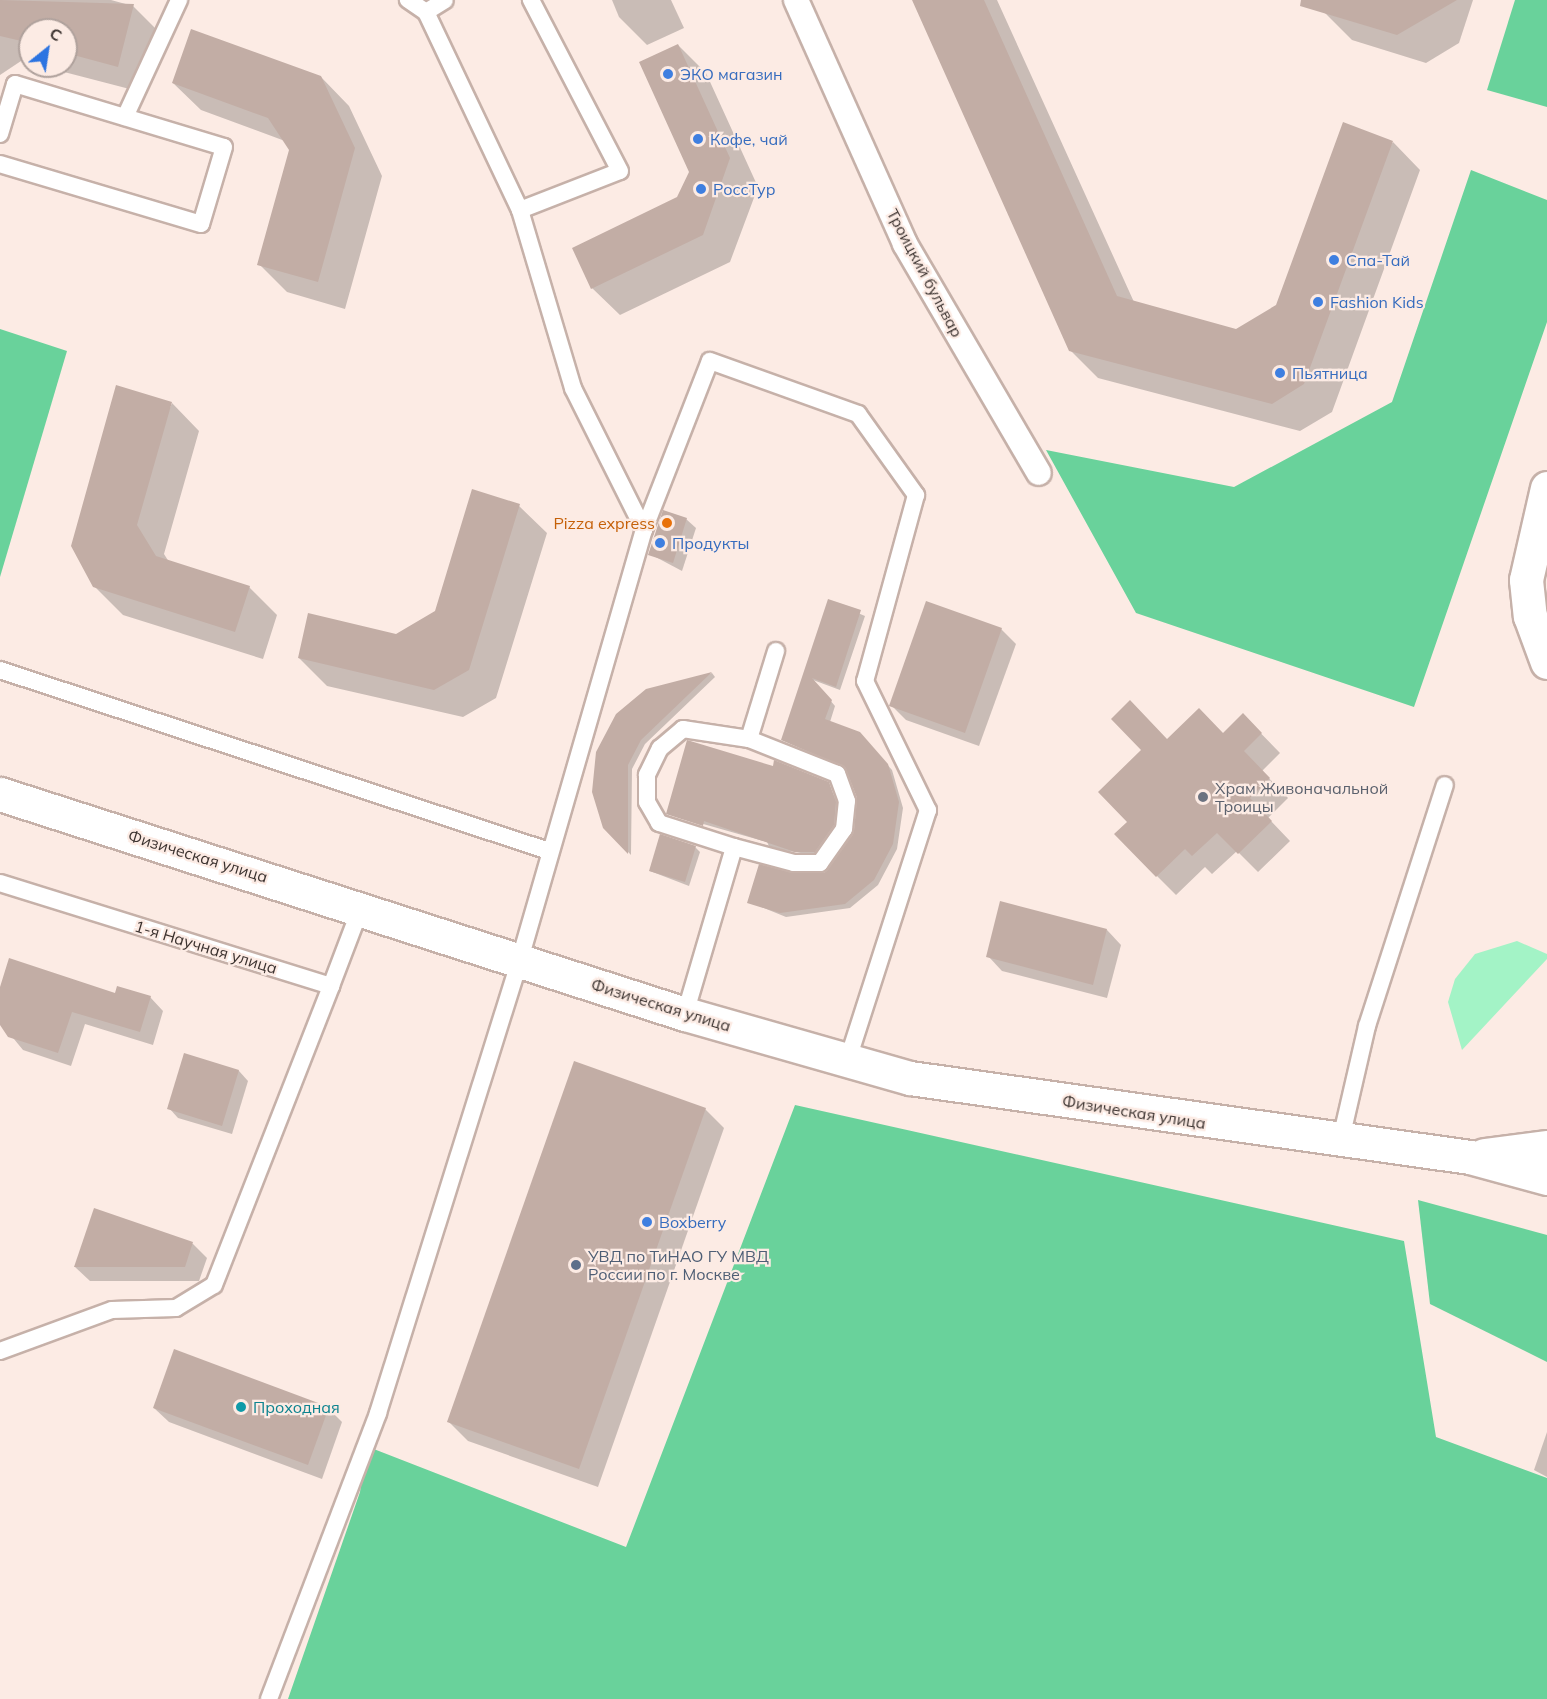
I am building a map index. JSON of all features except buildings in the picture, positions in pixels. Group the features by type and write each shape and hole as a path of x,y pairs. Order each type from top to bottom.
{"street":[{"name":"Троицкий бульвар","path":"796,0 905,244 1039,473"},
{"path":"1547,488 1526,580 1530,616 1547,662"},
{"name":"Физическая улица","path":"0,794 361,907 685,1014 910,1078 1340,1143 1470,1157"},
{"path":"1470,1157 1547,1147"},
{"path":"1470,1157 1547,1178"}],"lane":[{"path":"125,117 179,0"},
{"path":"408,0 426,12 520,210 573,388 644,530"},
{"path":"426,12 444,0"},
{"path":"520,210 620,171 531,0"},
{"path":"0,134 15,84 224,147 201,224 0,164"},
{"path":"269,1699 378,1413 520,959 549,851 644,530 710,361 858,414 916,495 865,681 928,810 848,1059"},
{"path":"749,739 776,651"},
{"path":"0,670 549,851"},
{"path":"683,729 749,739 837,774 847,801 844,829 820,863 794,863 734,847 659,823 647,802 646,775 660,748 683,729"},
{"path":"1340,1143 1367,1026 1445,785"},
{"path":"685,1014 734,847"},
{"name":"1-я Научная улица","path":"0,883 332,986"},
{"path":"0,1351 112,1310 176,1308 214,1285 361,907"}],"green space":[{"path":"1515,0 1547,0 1547,107 1487,90"},
{"path":"1471,170 1547,200 1547,322 1414,707 1136,613 1046,450 1234,487 1392,402"},
{"path":"0,329 67,351 0,577"},
{"path":"1517,941 1547,954 1547,959 1462,1050 1448,1002 1455,979 1475,954"},
{"path":"795,1105 1404,1241 1436,1437 1547,1478 1547,1699 288,1699 360,1492 366,1446 626,1547"},
{"path":"1418,1200 1547,1235 1547,1362 1430,1304"}],"place":[{"name":"ЭКО магазин","path":"668,74"},
{"name":"Кофе, чай","path":"698,139"},
{"name":"РоссТур","path":"701,189"},
{"name":"Спа-Тай","path":"1334,260"},
{"name":"Fashion Kids","path":"1318,302"},
{"name":"Пьятница","path":"1280,373"},
{"name":"Pizza express","path":"667,523"},
{"name":"Продукты","path":"660,543"},
{"name":"Храм Живоначальной Троицы","path":"1203,797"},
{"name":"Boxberry","path":"647,1222"},
{"name":"УВД по ТиНАО ГУ МВД России по г. Москве","path":"576,1265"},
{"name":"Проходная","path":"241,1407"}]}
